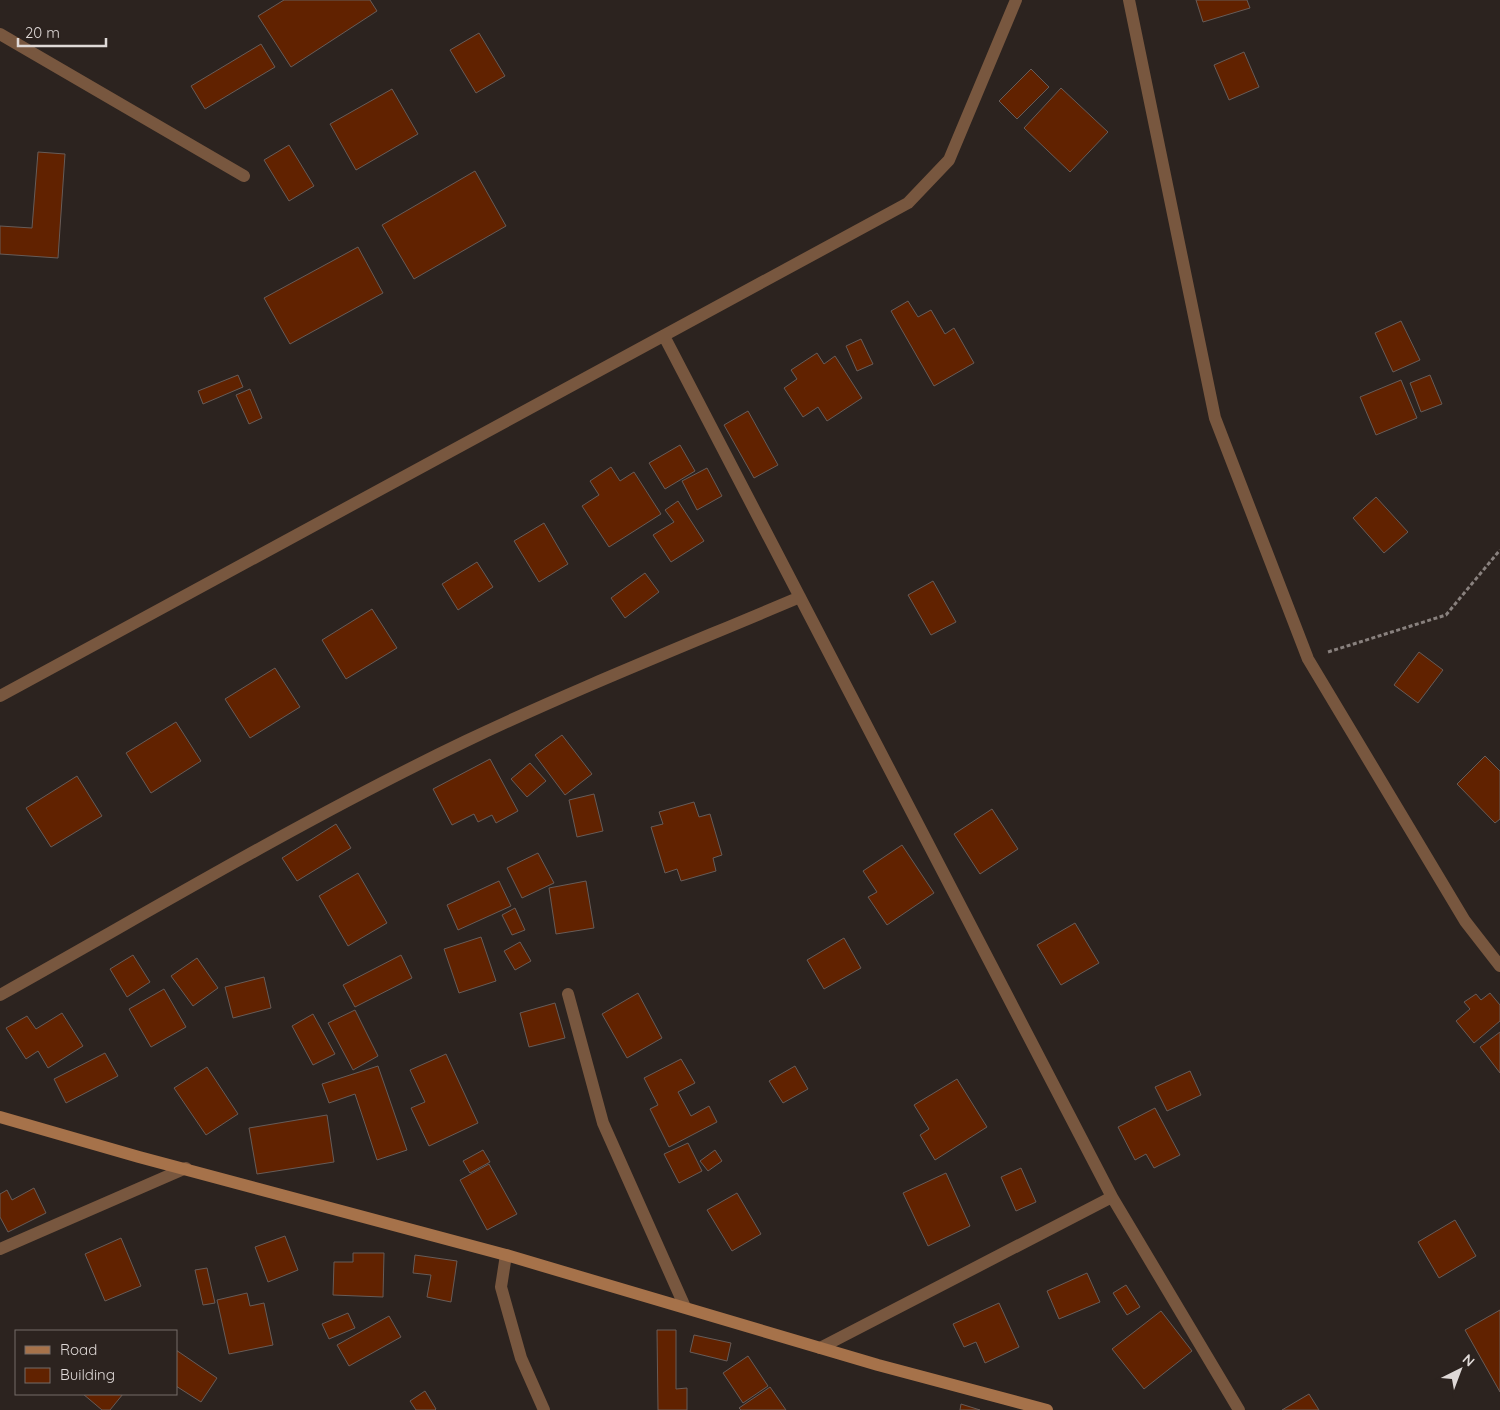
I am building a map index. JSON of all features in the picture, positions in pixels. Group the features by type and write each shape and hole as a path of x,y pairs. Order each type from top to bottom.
{"main road":[{"path":"0,1117 139,1157 506,1255 878,1365 1047,1410"}],"street":[{"path":"0,696 908,203 949,160 1016,0"},
{"path":"1129,0 1215,418 1308,658 1465,921 1500,966"},
{"path":"0,34 244,176"},
{"path":"664,336 1112,1197 1239,1410"},
{"path":"0,995 319,816 465,741 563,697 800,597"},
{"path":"568,994 603,1123 685,1307"},
{"path":"0,1249 186,1168"},
{"path":"820,1348 1112,1197"},
{"path":"506,1255 501,1287 521,1358 544,1410"}],"path":[{"path":"1308,658 1446,615 1500,550"}],"building":[{"path":"284,0 370,0 377,11 291,67 258,16"},
{"path":"1196,0 1247,0 1250,8 1203,22"},
{"path":"479,33 505,76 476,93 450,50"},
{"path":"261,44 275,67 205,109 191,86"},
{"path":"1244,52 1259,87 1229,100 1214,65"},
{"path":"1031,69 1049,87 1017,119 999,101"},
{"path":"1061,88 1108,132 1070,172 1024,128"},
{"path":"392,89 418,134 356,170 330,124"},
{"path":"289,145 314,186 289,201 264,160"},
{"path":"38,152 65,154 58,258 0,254 0,226 32,228"},
{"path":"475,171 506,226 414,279 382,225"},
{"path":"358,247 383,293 290,344 264,298"},
{"path":"908,301 918,317 931,310 945,334 954,328 974,363 934,386 891,311"},
{"path":"1401,321 1420,360 1393,372 1375,333"},
{"path":"861,339 873,364 857,371 846,346"},
{"path":"817,353 824,364 835,356 862,398 827,421 818,407 803,417 784,388 797,379 791,370"},
{"path":"238,375 243,387 203,404 198,391"},
{"path":"1430,375 1442,404 1421,412 1410,383"},
{"path":"1401,380 1417,418 1376,435 1360,397"},
{"path":"250,389 262,418 249,424 236,395"},
{"path":"748,411 778,465 754,478 724,425"},
{"path":"680,445 695,471 665,489 649,463"},
{"path":"611,467 620,481 634,472 661,514 609,547 582,506 599,495 590,481"},
{"path":"707,468 722,496 697,510 682,481"},
{"path":"1376,497 1408,532 1384,553 1353,518"},
{"path":"678,501 704,541 671,562 653,535 674,522 665,510"},
{"path":"544,523 568,564 539,582 514,541"},
{"path":"477,562 493,587 458,610 442,584"},
{"path":"645,573 659,592 625,618 611,598"},
{"path":"933,581 956,622 931,635 908,595"},
{"path":"372,609 397,648 346,679 322,640"},
{"path":"1419,652 1443,670 1418,703 1394,685"},
{"path":"275,668 300,707 250,738 225,699"},
{"path":"176,722 201,761 151,793 126,753"},
{"path":"562,735 592,774 565,795 535,755"},
{"path":"1485,756 1500,771 1500,819 1495,823 1457,784"},
{"path":"490,759 518,811 496,823 492,815 478,822 474,814 452,825 433,789"},
{"path":"530,763 546,781 527,797 511,779"},
{"path":"77,776 102,816 51,847 26,808"},
{"path":"594,794 603,831 577,837 569,800"},
{"path":"694,802 699,817 710,814 722,855 713,858 716,871 681,881 677,869 665,873 651,827 663,824 659,812"},
{"path":"992,809 1018,849 980,874 954,834"},
{"path":"336,824 351,848 297,881 282,858"},
{"path":"902,845 934,893 887,925 868,897 877,892 863,871"},
{"path":"538,853 554,883 522,898 507,868"},
{"path":"358,873 387,923 348,946 319,896"},
{"path":"499,881 511,906 458,930 447,905"},
{"path":"586,881 594,928 556,934 549,888"},
{"path":"515,908 525,930 512,935 502,915"},
{"path":"1075,923 1099,963 1061,985 1037,945"},
{"path":"481,937 496,981 459,993 444,949"},
{"path":"844,938 861,968 824,989 807,960"},
{"path":"520,942 531,961 515,970 504,951"},
{"path":"133,955 150,982 127,997 110,969"},
{"path":"401,955 412,978 355,1007 343,985"},
{"path":"197,958 218,988 193,1006 171,976"},
{"path":"264,977 271,1008 233,1018 225,987"},
{"path":"164,989 186,1027 151,1047 129,1009"},
{"path":"638,993 662,1038 627,1058 602,1014"},
{"path":"1490,993 1500,1005 1500,1021 1474,1043 1456,1021 1470,1009 1464,1002 1476,994 1481,1000"},
{"path":"555,1003 565,1038 529,1047 520,1013"},
{"path":"355,1010 378,1056 353,1070 328,1023"},
{"path":"62,1013 83,1046 48,1068 38,1051 26,1059 6,1028 27,1016 36,1029"},
{"path":"313,1014 335,1054 313,1065 292,1026"},
{"path":"1500,1032 1500,1073 1480,1047"},
{"path":"105,1053 118,1076 66,1103 54,1079"},
{"path":"446,1054 478,1123 429,1146 411,1108 425,1102 410,1070"},
{"path":"681,1059 695,1083 678,1092 691,1116 709,1106 717,1122 669,1147 650,1109 658,1105 644,1078"},
{"path":"378,1066 407,1150 377,1160 355,1094 329,1103 322,1084"},
{"path":"795,1066 808,1089 783,1103 769,1081"},
{"path":"207,1067 238,1114 206,1135 174,1088"},
{"path":"1190,1071 1201,1095 1167,1111 1155,1087"},
{"path":"957,1079 987,1127 935,1160 920,1135 929,1129 914,1105"},
{"path":"1155,1108 1180,1155 1154,1168 1146,1154 1135,1160 1118,1127"},
{"path":"327,1115 334,1162 257,1174 249,1128"},
{"path":"688,1143 702,1171 679,1183 664,1154"},
{"path":"483,1150 490,1162 470,1173 463,1161"},
{"path":"715,1150 722,1161 708,1171 700,1161"},
{"path":"489,1164 517,1214 487,1230 460,1180"},
{"path":"1021,1168 1036,1202 1016,1211 1001,1177"},
{"path":"946,1173 970,1226 928,1246 903,1193"},
{"path":"34,1188 46,1213 8,1232 0,1217 0,1194 7,1190 12,1200"},
{"path":"737,1193 761,1234 732,1251 707,1210"},
{"path":"1455,1220 1476,1256 1439,1278 1418,1242"},
{"path":"285,1236 298,1270 268,1282 255,1247"},
{"path":"121,1238 141,1286 105,1301 85,1254"},
{"path":"353,1253 384,1253 383,1297 333,1295 334,1262 353,1262"},
{"path":"415,1255 457,1261 451,1302 427,1297 431,1275 413,1273"},
{"path":"207,1268 215,1303 203,1305 195,1270"},
{"path":"1087,1273 1100,1302 1059,1319 1047,1291"},
{"path":"1126,1285 1140,1307 1127,1315 1113,1293"},
{"path":"247,1293 250,1306 264,1303 273,1345 229,1354 217,1300"},
{"path":"999,1303 1019,1347 985,1363 976,1342 964,1347 953,1324"},
{"path":"1500,1310 1500,1392 1465,1330"},
{"path":"1161,1311 1192,1351 1144,1389 1112,1349"},
{"path":"348,1313 355,1328 329,1339 322,1324"},
{"path":"389,1316 401,1337 349,1366 337,1345"},
{"path":"657,1330 676,1330 676,1389 687,1388 687,1410 658,1410"},
{"path":"694,1335 731,1343 727,1361 690,1352"},
{"path":"178,1351 217,1378 201,1402 178,1387"},
{"path":"748,1356 768,1386 743,1403 723,1373"},
{"path":"770,1387 786,1410 741,1410 739,1408"},
{"path":"425,1391 435,1410 416,1410 410,1401"},
{"path":"1309,1394 1319,1410 1282,1410"},
{"path":"84,1395 122,1395 110,1410 102,1410"},
{"path":"961,1404 980,1410 960,1410"}]}
